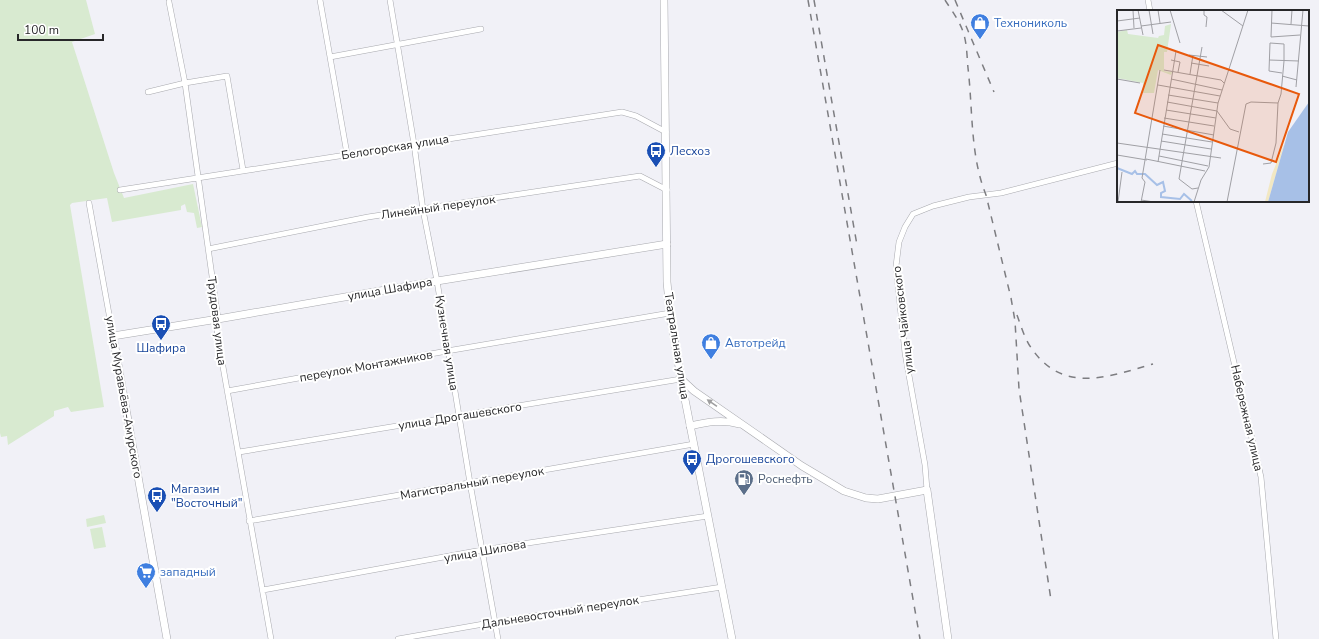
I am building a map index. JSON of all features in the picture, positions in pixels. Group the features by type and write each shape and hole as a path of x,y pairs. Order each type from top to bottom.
{"street":[{"path":"320,0 347,154"},
{"name":"Кузнечная улица","path":"390,0 414,144 423,210 437,281 447,351 498,639"},
{"name":"Театральная улица","path":"664,0 667,282 670,314 681,379 732,639"},
{"path":"1148,0 1150,10"},
{"name":"Трудовая улица","path":"169,2 185,83 218,319 217,328 219,344 271,639"},
{"path":"330,57 481,29"},
{"path":"148,92 185,83 227,76 243,170"},
{"name":"Белогорская улица","path":"120,190 622,112 636,116 666,132"},
{"name":"улица Чайковского","path":"948,639 927,490 925,465 906,352 896,266 899,242 905,227 913,214 933,206 969,197 1001,193 1117,163"},
{"name":"Линейный переулок","path":"208,249 368,217 423,210 640,176 667,190"},
{"name":"Набережная улица","path":"1196,202 1261,477 1276,639"},
{"name":"улица Муравьёва-Амурского","path":"90,203 167,639"},
{"name":"улица Шафира","path":"113,336 667,244"},
{"name":"переулок Монтажников","path":"227,391 447,351 670,314"},
{"path":"681,379 694,391 802,466 844,492 858,497 878,499 927,490"},
{"name":"улица Дрогашевского","path":"239,452 681,379"},
{"path":"690,426 720,421 743,425"},
{"name":"Магистральный переулок","path":"249,521 694,444"},
{"name":"улица Шилова","path":"263,590 482,550 708,516"},
{"name":"Дальневосточный переулок","path":"398,639 495,622 722,587"}],"green space":[{"path":"0,0 86,0 95,34 72,42 114,173 124,198 193,184 202,227 197,228 194,213 187,212 185,204 181,206 181,210 112,222 107,198 72,203 70,205 104,407 71,412 68,407 54,411 54,416 8,445 7,436 1,437 0,433"},
{"path":"104,515 106,523 87,527 86,519"},
{"path":"102,527 106,547 94,549 90,529"}],"railway":[{"path":"808,0 920,639"},
{"path":"814,0 857,245"},
{"path":"945,0 959,22 965,39 977,164 1011,298 1015,321 1019,389 1051,600"},
{"path":"955,0 994,92"},
{"path":"1017,315 1025,337 1032,349 1045,363 1058,372 1073,377 1104,377 1153,364"}],"place":[{"name":"Технониколь","path":"980,40"},
{"name":"Лесхоз","path":"656,168"},
{"name":"Шафира","path":"161,341"},
{"name":"Автотрейд","path":"711,360"},
{"name":"Дрогошевского","path":"692,476"},
{"name":"Роснефть","path":"744,496"},
{"name":"Магазин \"Восточный\"","path":"157,513"},
{"name":"западный","path":"146,589"}]}
